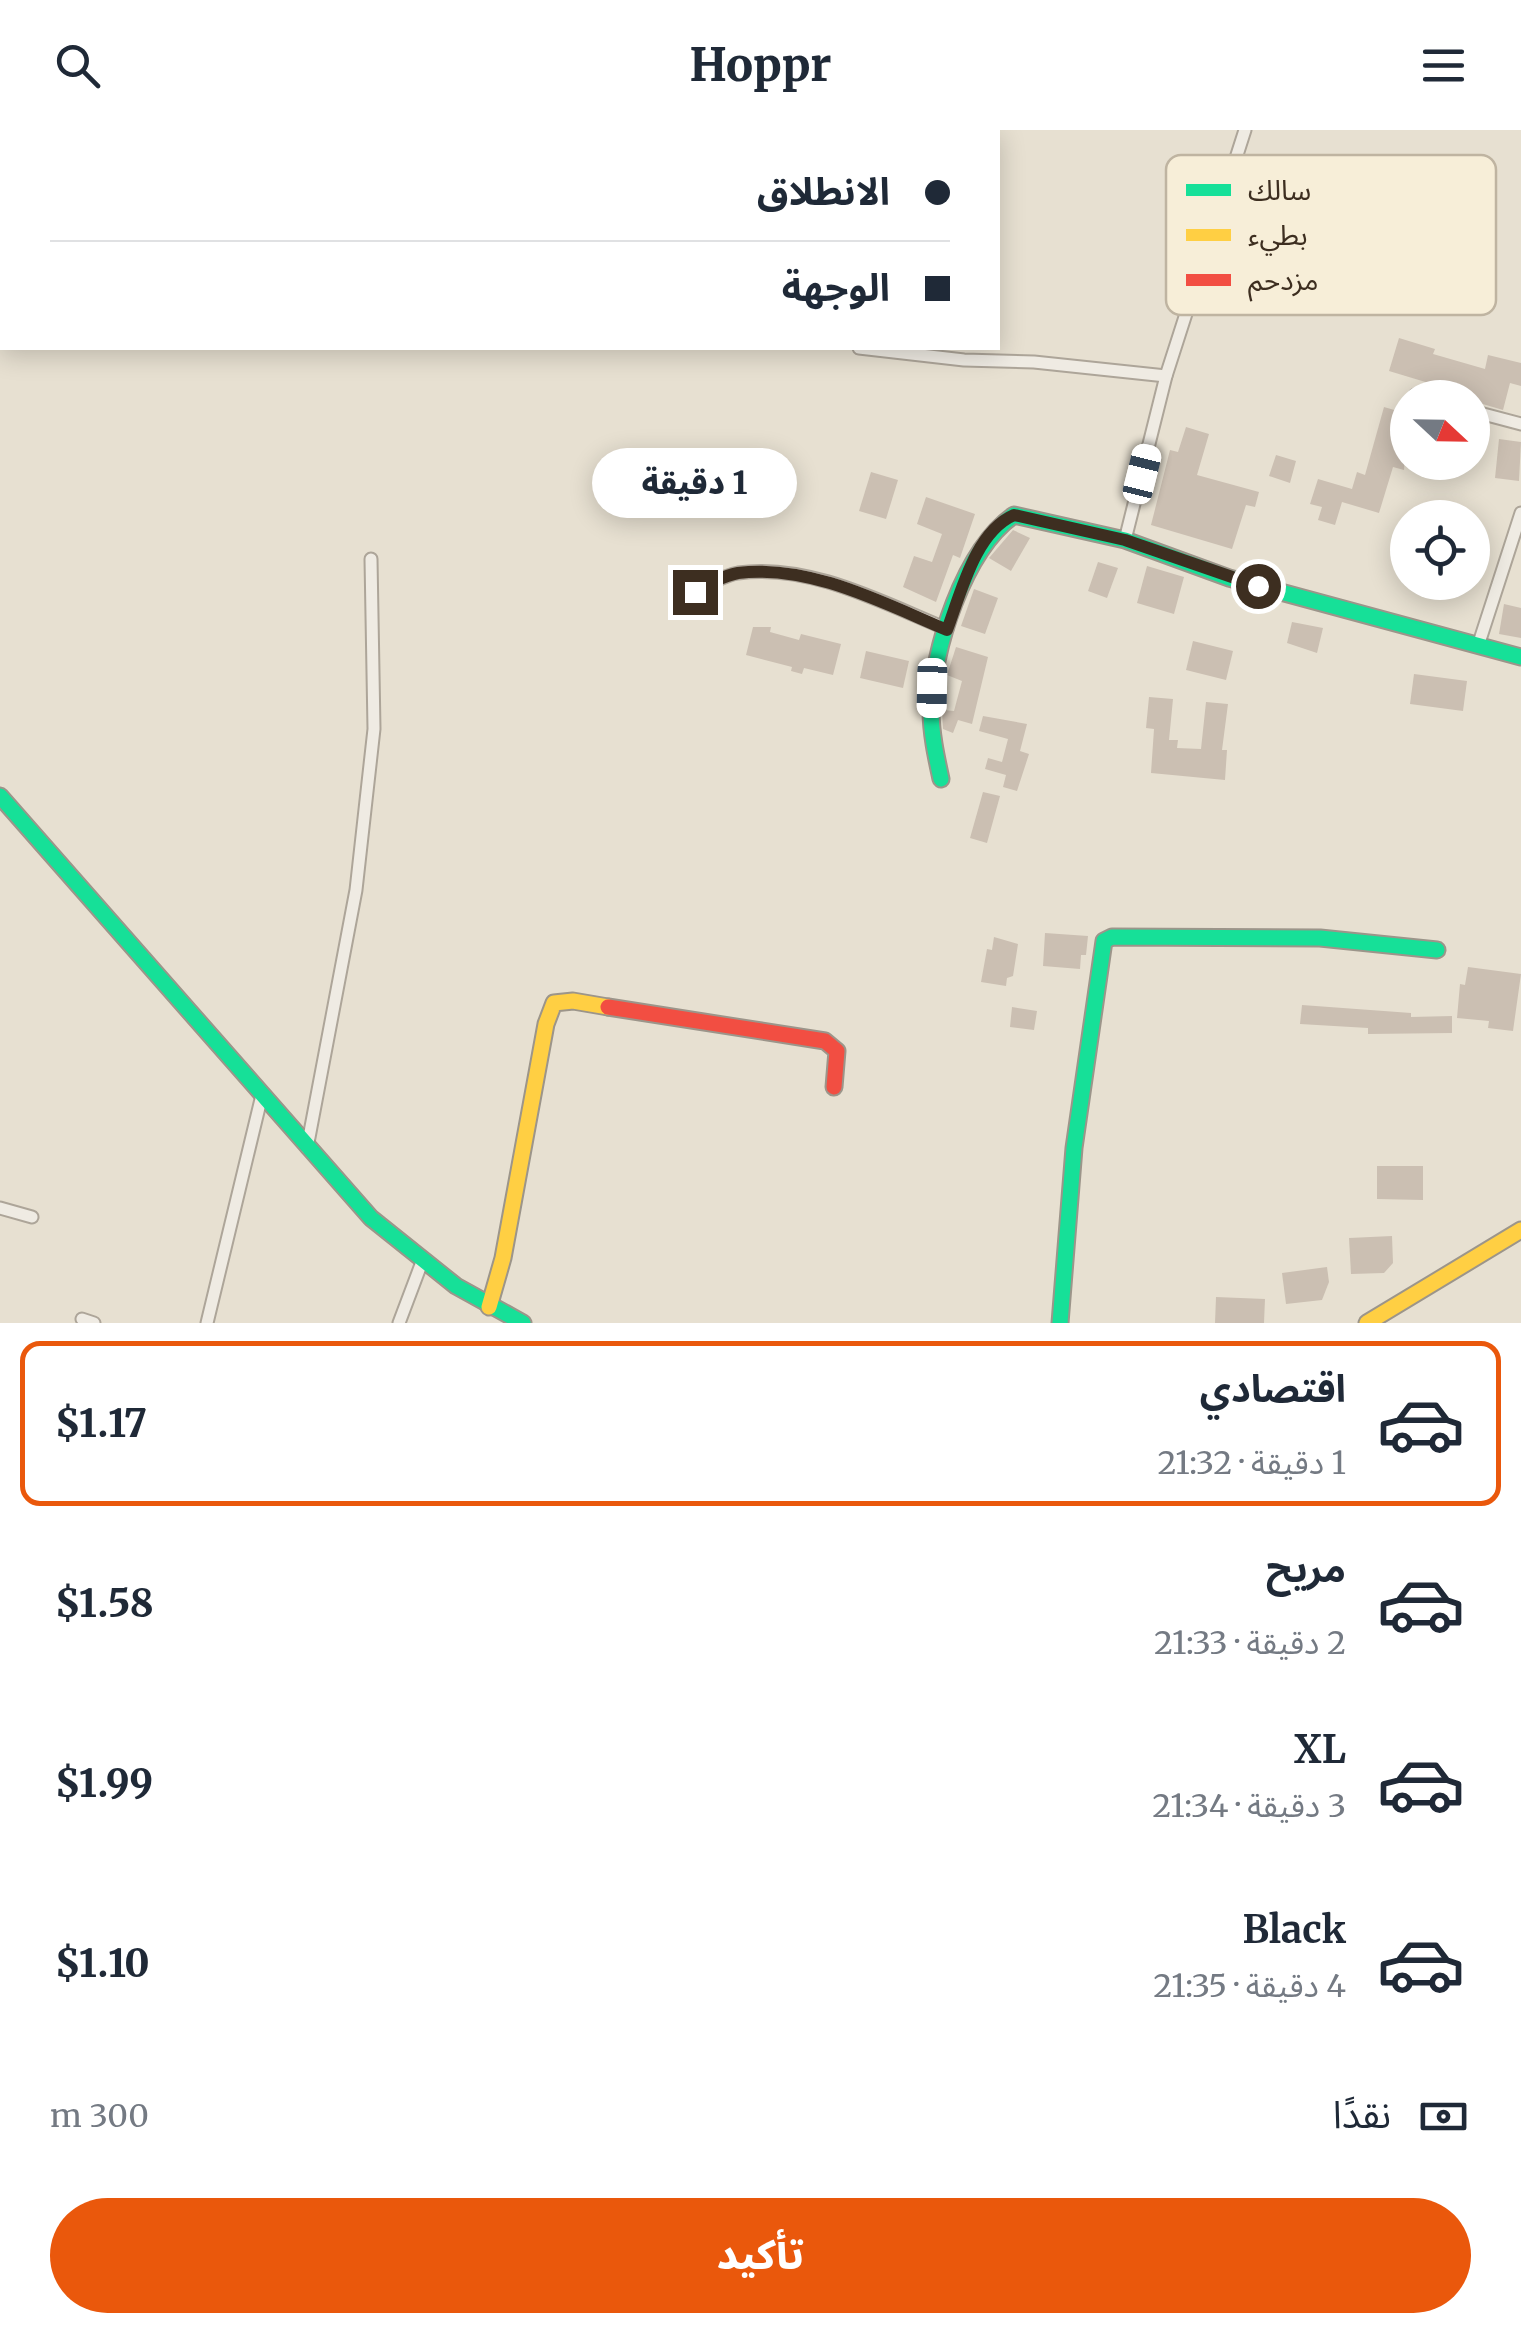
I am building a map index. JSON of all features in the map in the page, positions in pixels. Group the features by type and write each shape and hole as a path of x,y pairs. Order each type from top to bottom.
{"street":[{"path":"1237,155 1245,130"},
{"path":"1125,540 1166,376 1186,315"},
{"path":"876,350 1166,376"},
{"path":"1490,416 1521,424"},
{"path":"1478,646 1521,513"},
{"path":"941,779 932,739 932,688 947,630 973,563 1005,519 1023,516 1125,540 1229,578 1521,656"},
{"path":"307,1148 356,890 374,729 371,559"},
{"path":"695,592 739,573 808,578 866,596 947,630"},
{"path":"0,796 370,1218 422,1262 522,1323"},
{"path":"1060,1323 1074,1148 1104,941 1112,937 1320,938 1437,950"},
{"path":"489,1306 503,1258 546,1024 554,1002 572,1001 824,1041 838,1051 834,1087"},
{"path":"208,1323 262,1095"},
{"path":"0,1208 32,1218"},
{"path":"1367,1323 1521,1230"},
{"path":"399,1323 422,1262"}],"building":[{"path":"1399,338 1435,349 1433,354 1485,369 1488,355 1521,363 1521,386 1510,383 1503,410 1490,406 1490,380 1419,380 1389,371"},
{"path":"1384,407 1390,409 1390,477 1379,513 1342,502 1335,525 1318,520 1322,507 1310,504 1318,479 1352,489 1357,472 1365,475"},
{"path":"1186,427 1209,434 1197,475 1259,492 1255,507 1246,505 1232,549 1151,525 1170,450 1178,452"},
{"path":"1499,439 1521,442 1519,481 1495,478"},
{"path":"1276,455 1296,461 1290,483 1269,476"},
{"path":"871,472 898,480 886,519 859,511"},
{"path":"926,497 975,514 960,558 953,555 936,602 903,587 914,556 932,562 942,534 917,524"},
{"path":"1013,530 1030,538 1011,571 989,558"},
{"path":"1098,562 1118,568 1107,598 1088,591"},
{"path":"1147,566 1184,577 1174,614 1137,603"},
{"path":"974,589 998,598 985,634 961,626"},
{"path":"1504,604 1521,608 1521,638 1499,634"},
{"path":"1292,622 1323,628 1317,653 1287,643"},
{"path":"753,627 771,627 770,632 799,640 801,634 841,644 833,675 804,668 802,674 791,671 792,667 746,655"},
{"path":"1193,641 1233,651 1226,680 1186,670"},
{"path":"956,647 988,657 972,724 958,720 953,733 943,729 942,710 954,711 962,681 947,675"},
{"path":"866,651 909,661 903,688 860,678"},
{"path":"1414,674 1467,681 1463,711 1410,704"},
{"path":"1149,697 1173,699 1169,740 1178,740 1177,748 1201,749 1206,702 1228,704 1222,750 1227,750 1225,780 1151,773 1154,729 1146,728"},
{"path":"983,716 1027,724 1020,751 1029,754 1017,791 1003,787 1006,775 985,769 988,758 1002,762 1008,739 979,731"},
{"path":"983,792 1000,796 987,843 970,838"},
{"path":"1045,933 1088,936 1080,969 1043,966"},
{"path":"994,937 1018,944 1013,976 1007,978 1006,986 981,982 987,949 992,950"},
{"path":"1468,967 1521,974 1513,1031 1488,1028 1489,1021 1457,1018 1460,984 1465,985"},
{"path":"1302,1005 1411,1013 1411,1017 1452,1016 1452,1033 1368,1034 1368,1028 1300,1024"},
{"path":"1012,1007 1037,1011 1034,1030 1010,1027"},
{"path":"1377,1166 1423,1166 1423,1200 1377,1199"},
{"path":"1392,1236 1393,1263 1384,1273 1351,1274 1349,1238"},
{"path":"1327,1267 1329,1282 1322,1300 1286,1304 1282,1273"},
{"path":"1216,1297 1265,1299 1264,1323 1215,1323"}],"traffic: fast":[{"path":"941,779 931,710 937,659 966,576 996,531 1014,515 1125,540 1229,578 1521,657"},
{"path":"0,796 371,1218 456,1286 523,1323"},
{"path":"1060,1323 1074,1148 1104,941 1112,937 1320,938 1437,950"}],"traffic: slow":[{"path":"489,1307 503,1258 546,1024 554,1003 573,1001 608,1007"},
{"path":"1367,1323 1521,1230"}],"traffic: jam":[{"path":"608,1007 825,1041 837,1051 834,1087"}],"route":[{"path":"695,592 724,576 784,574 866,596 947,630 973,563 996,527 1014,515 1125,540 1258,586"}]}
